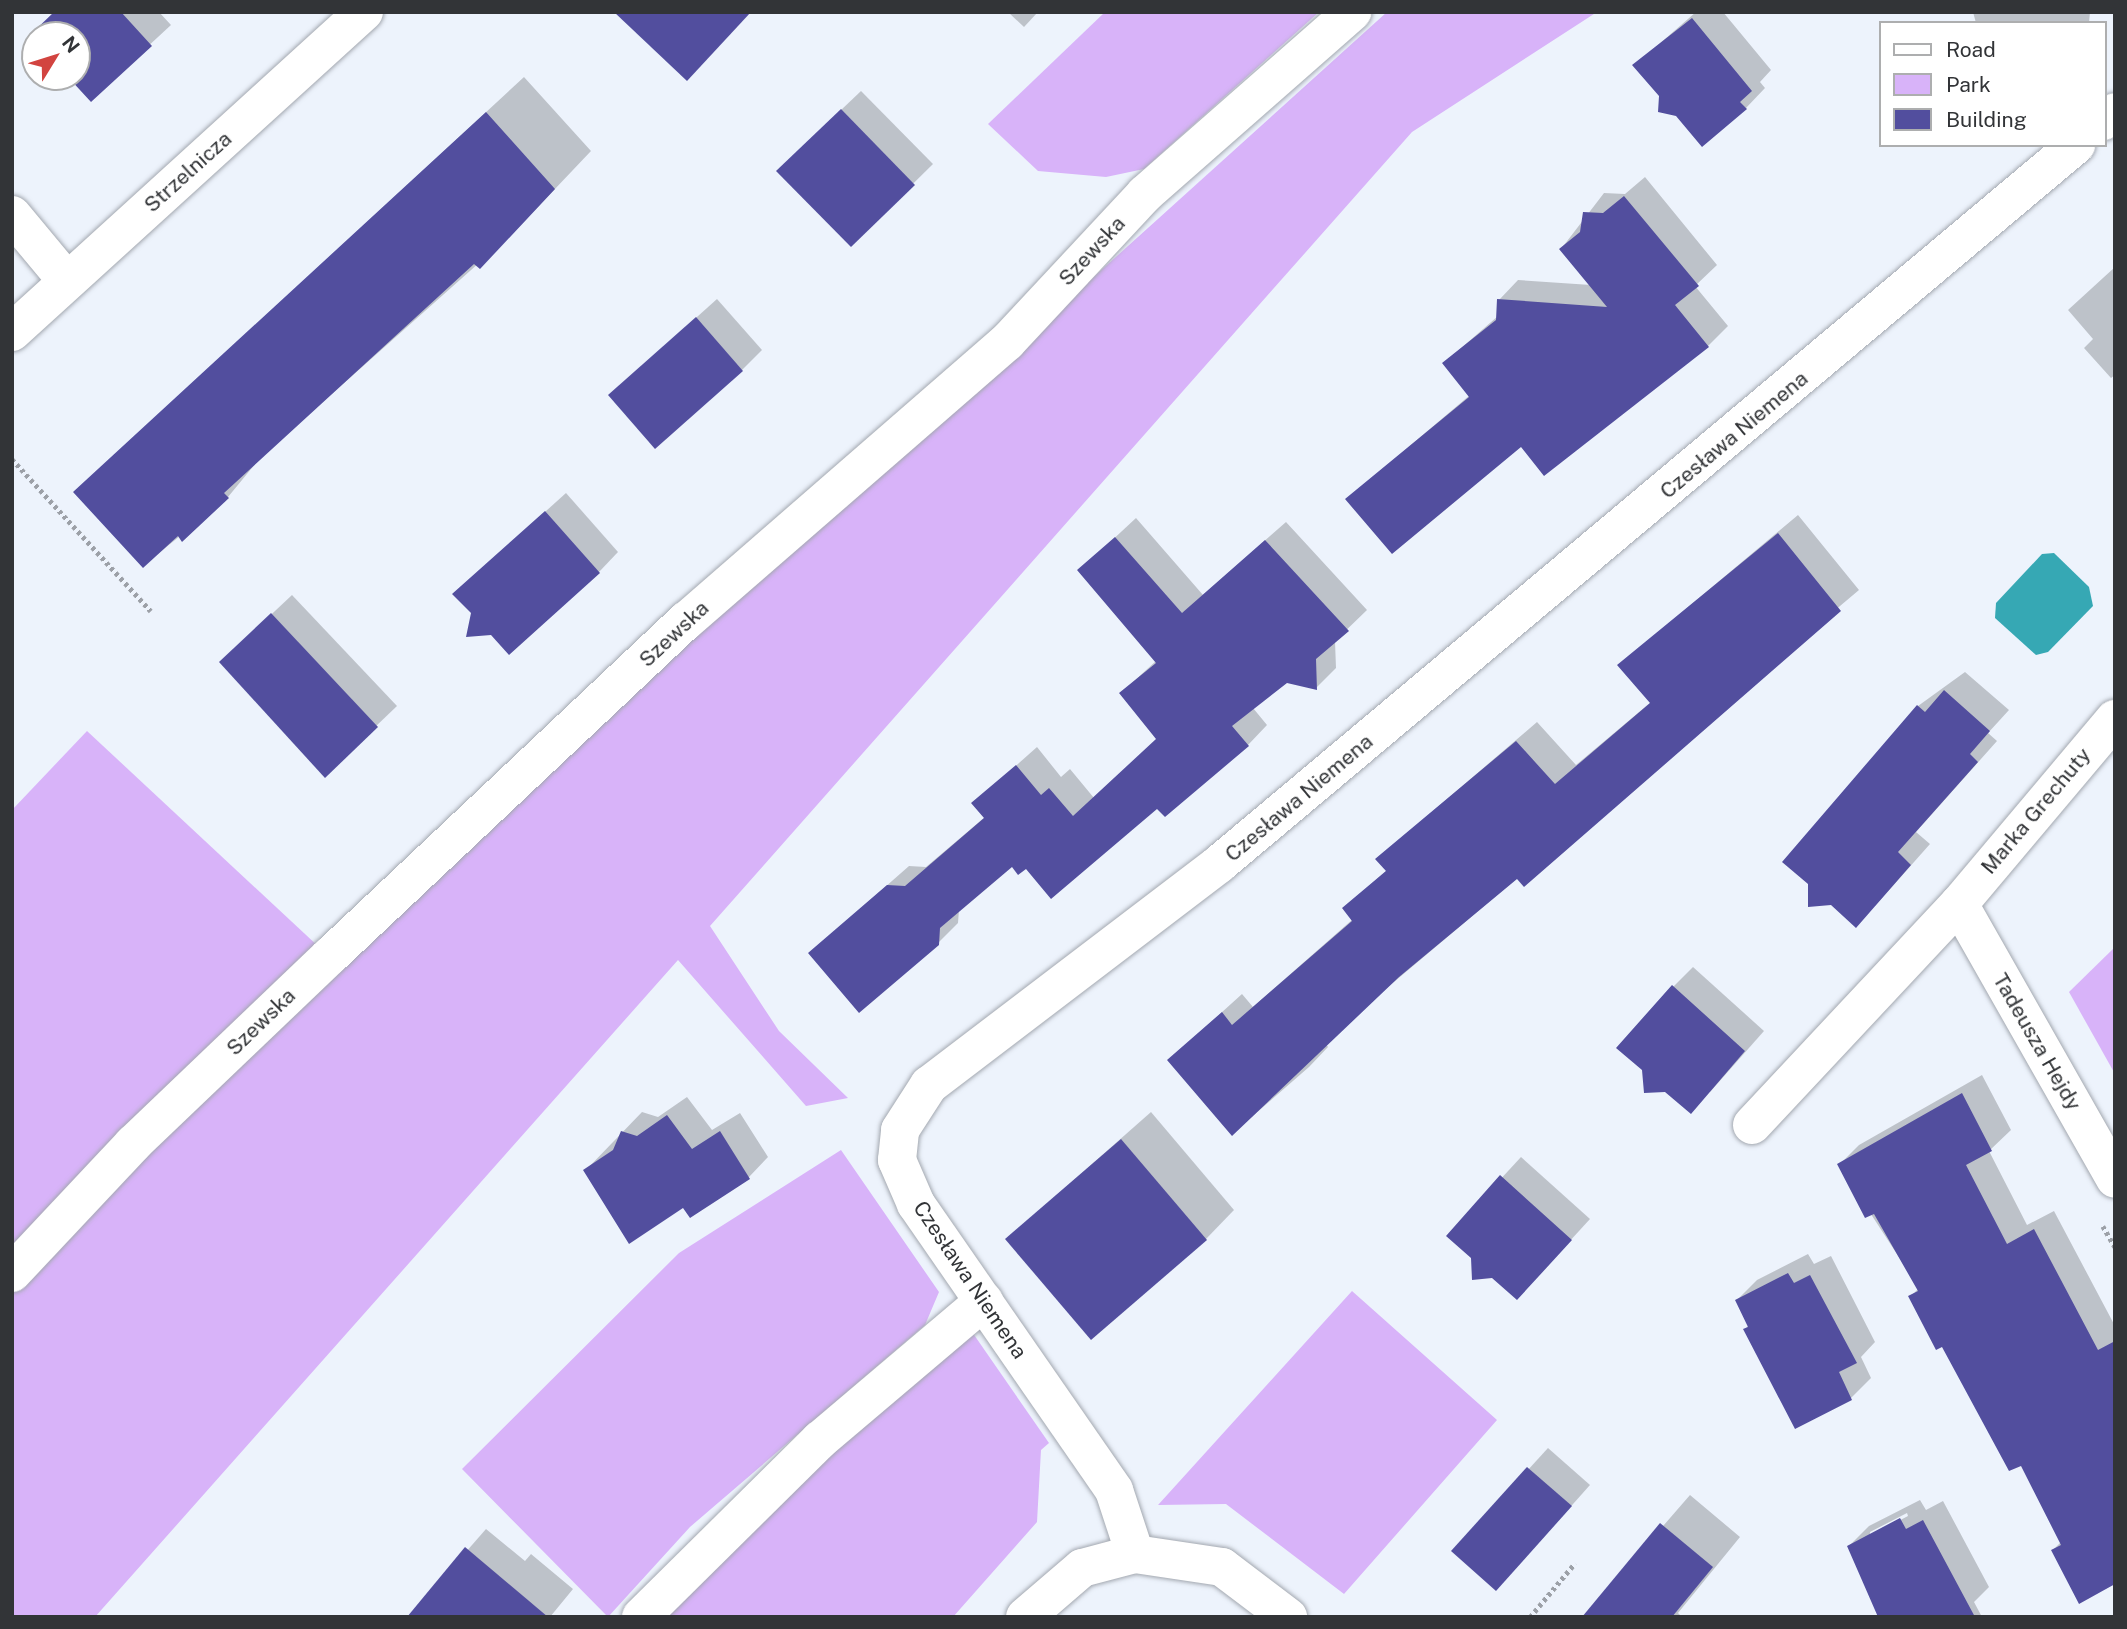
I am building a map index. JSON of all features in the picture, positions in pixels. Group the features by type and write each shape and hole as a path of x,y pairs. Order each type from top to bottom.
{"street":[{"name":"Strzelnicza","path":"12,332 364,12"},
{"name":"Szewska","path":"12,1273 133,1144 370,918 686,621 1007,342 1145,194 1352,12"},
{"name":"Czesława Niemena","path":"1135,1554 1114,1490 916,1204 897,1160 900,1129 929,1086 1219,864 2074,147"},
{"path":"12,215 67,281"},
{"name":"Marka Grechuty","path":"1752,1125 1959,904 2115,719"},
{"name":"Tadeusza Hejdy","path":"1959,904 2115,1179"},
{"path":"641,1617 820,1440 984,1301"},
{"path":"1025,1617 1082,1568 1135,1554 1222,1567 1288,1617"}],"path":[{"path":"12,459 151,611"},
{"path":"1530,1617 1575,1563"}],"green space":[{"path":"1105,12 1319,12 1144,169 1106,177 1038,171 988,124"},
{"path":"1387,12 1597,12 1412,132 710,926 779,1031 848,1098 806,1106 678,960 95,1617 12,1617 12,1291 44,1248 517,798"},
{"path":"87,731 320,948 12,1262 12,810"},
{"path":"2115,947 2115,1074 2069,992"},
{"path":"841,1150 939,1292 925,1325 690,1527 608,1617 462,1469 679,1253"},
{"path":"1352,1291 1497,1420 1344,1594 1226,1504 1158,1505"},
{"path":"970,1329 1049,1443 1041,1450 1037,1522 953,1617 660,1617 768,1505"}],"water":[{"path":"2054,553 2089,587 2093,606 2048,652 2036,655 1995,618 1996,603 2042,554"}],"building":[{"path":"54,12 121,12 152,46 91,102 81,91 91,91 91,21 45,21"},
{"path":"614,12 751,12 687,81"},
{"path":"1692,18 1752,91 1740,102 1747,109 1702,147 1676,116 1658,112 1659,96 1632,65"},
{"path":"841,109 915,185 851,247 776,171"},
{"path":"486,112 555,189 480,269 474,264 224,493 229,498 182,542 178,536 143,568 73,492"},
{"path":"1624,196 1699,286 1675,305 1709,347 1544,476 1521,447 1392,554 1345,499 1469,397 1442,363 1496,320 1497,299 1607,307 1559,249 1580,232 1583,212 1603,213"},
{"path":"696,317 743,371 655,449 608,395"},
{"path":"545,511 600,573 509,655 491,635 466,637 471,613 452,594"},
{"path":"1778,533 1841,611 1524,887 1517,879 1399,977 1232,1136 1167,1060 1222,1012 1232,1025 1352,921 1342,908 1386,871 1375,859 1516,741 1555,784 1650,703 1617,665"},
{"path":"1115,537 1182,613 1265,540 1349,631 1316,659 1317,690 1287,683 1232,726 1249,746 1165,817 1157,809 1051,899 1026,869 1018,875 1012,867 940,928 939,945 859,1013 808,953 887,885 905,886 984,818 971,803 1016,765 1041,795 1049,788 1073,816 1156,739 1119,693 1156,663 1077,570"},
{"path":"271,613 378,727 325,778 219,662"},
{"path":"1944,690 1990,731 1970,754 1978,762 1898,852 1911,865 1856,928 1831,905 1808,907 1808,884 1782,862 1917,705 1925,712"},
{"path":"1672,985 1745,1051 1691,1114 1665,1092 1644,1093 1642,1070 1616,1048"},
{"path":"1962,1093 1992,1151 1966,1165 2007,1244 2034,1229 2098,1350 2115,1341 2115,1584 2079,1604 2051,1550 2061,1545 2021,1466 2009,1471 1942,1347 1936,1350 1908,1296 1918,1291 1874,1214 1865,1218 1837,1164"},
{"path":"667,1115 692,1149 720,1131 750,1179 690,1218 683,1208 629,1244 583,1170 613,1150 621,1131 637,1136"},
{"path":"1121,1139 1207,1240 1091,1340 1005,1239"},
{"path":"1500,1175 1572,1240 1517,1300 1492,1278 1472,1280 1471,1258 1446,1236"},
{"path":"1788,1273 1794,1283 1810,1275 1857,1363 1839,1372 1852,1400 1795,1429 1743,1329 1748,1327 1735,1300"},
{"path":"1527,1467 1572,1506 1496,1591 1451,1551"},
{"path":"1900,1518 1906,1529 1923,1520 1975,1617 1878,1617 1847,1546"},
{"path":"1660,1523 1713,1567 1672,1617 1582,1617"},
{"path":"465,1547 548,1617 407,1617"}]}
